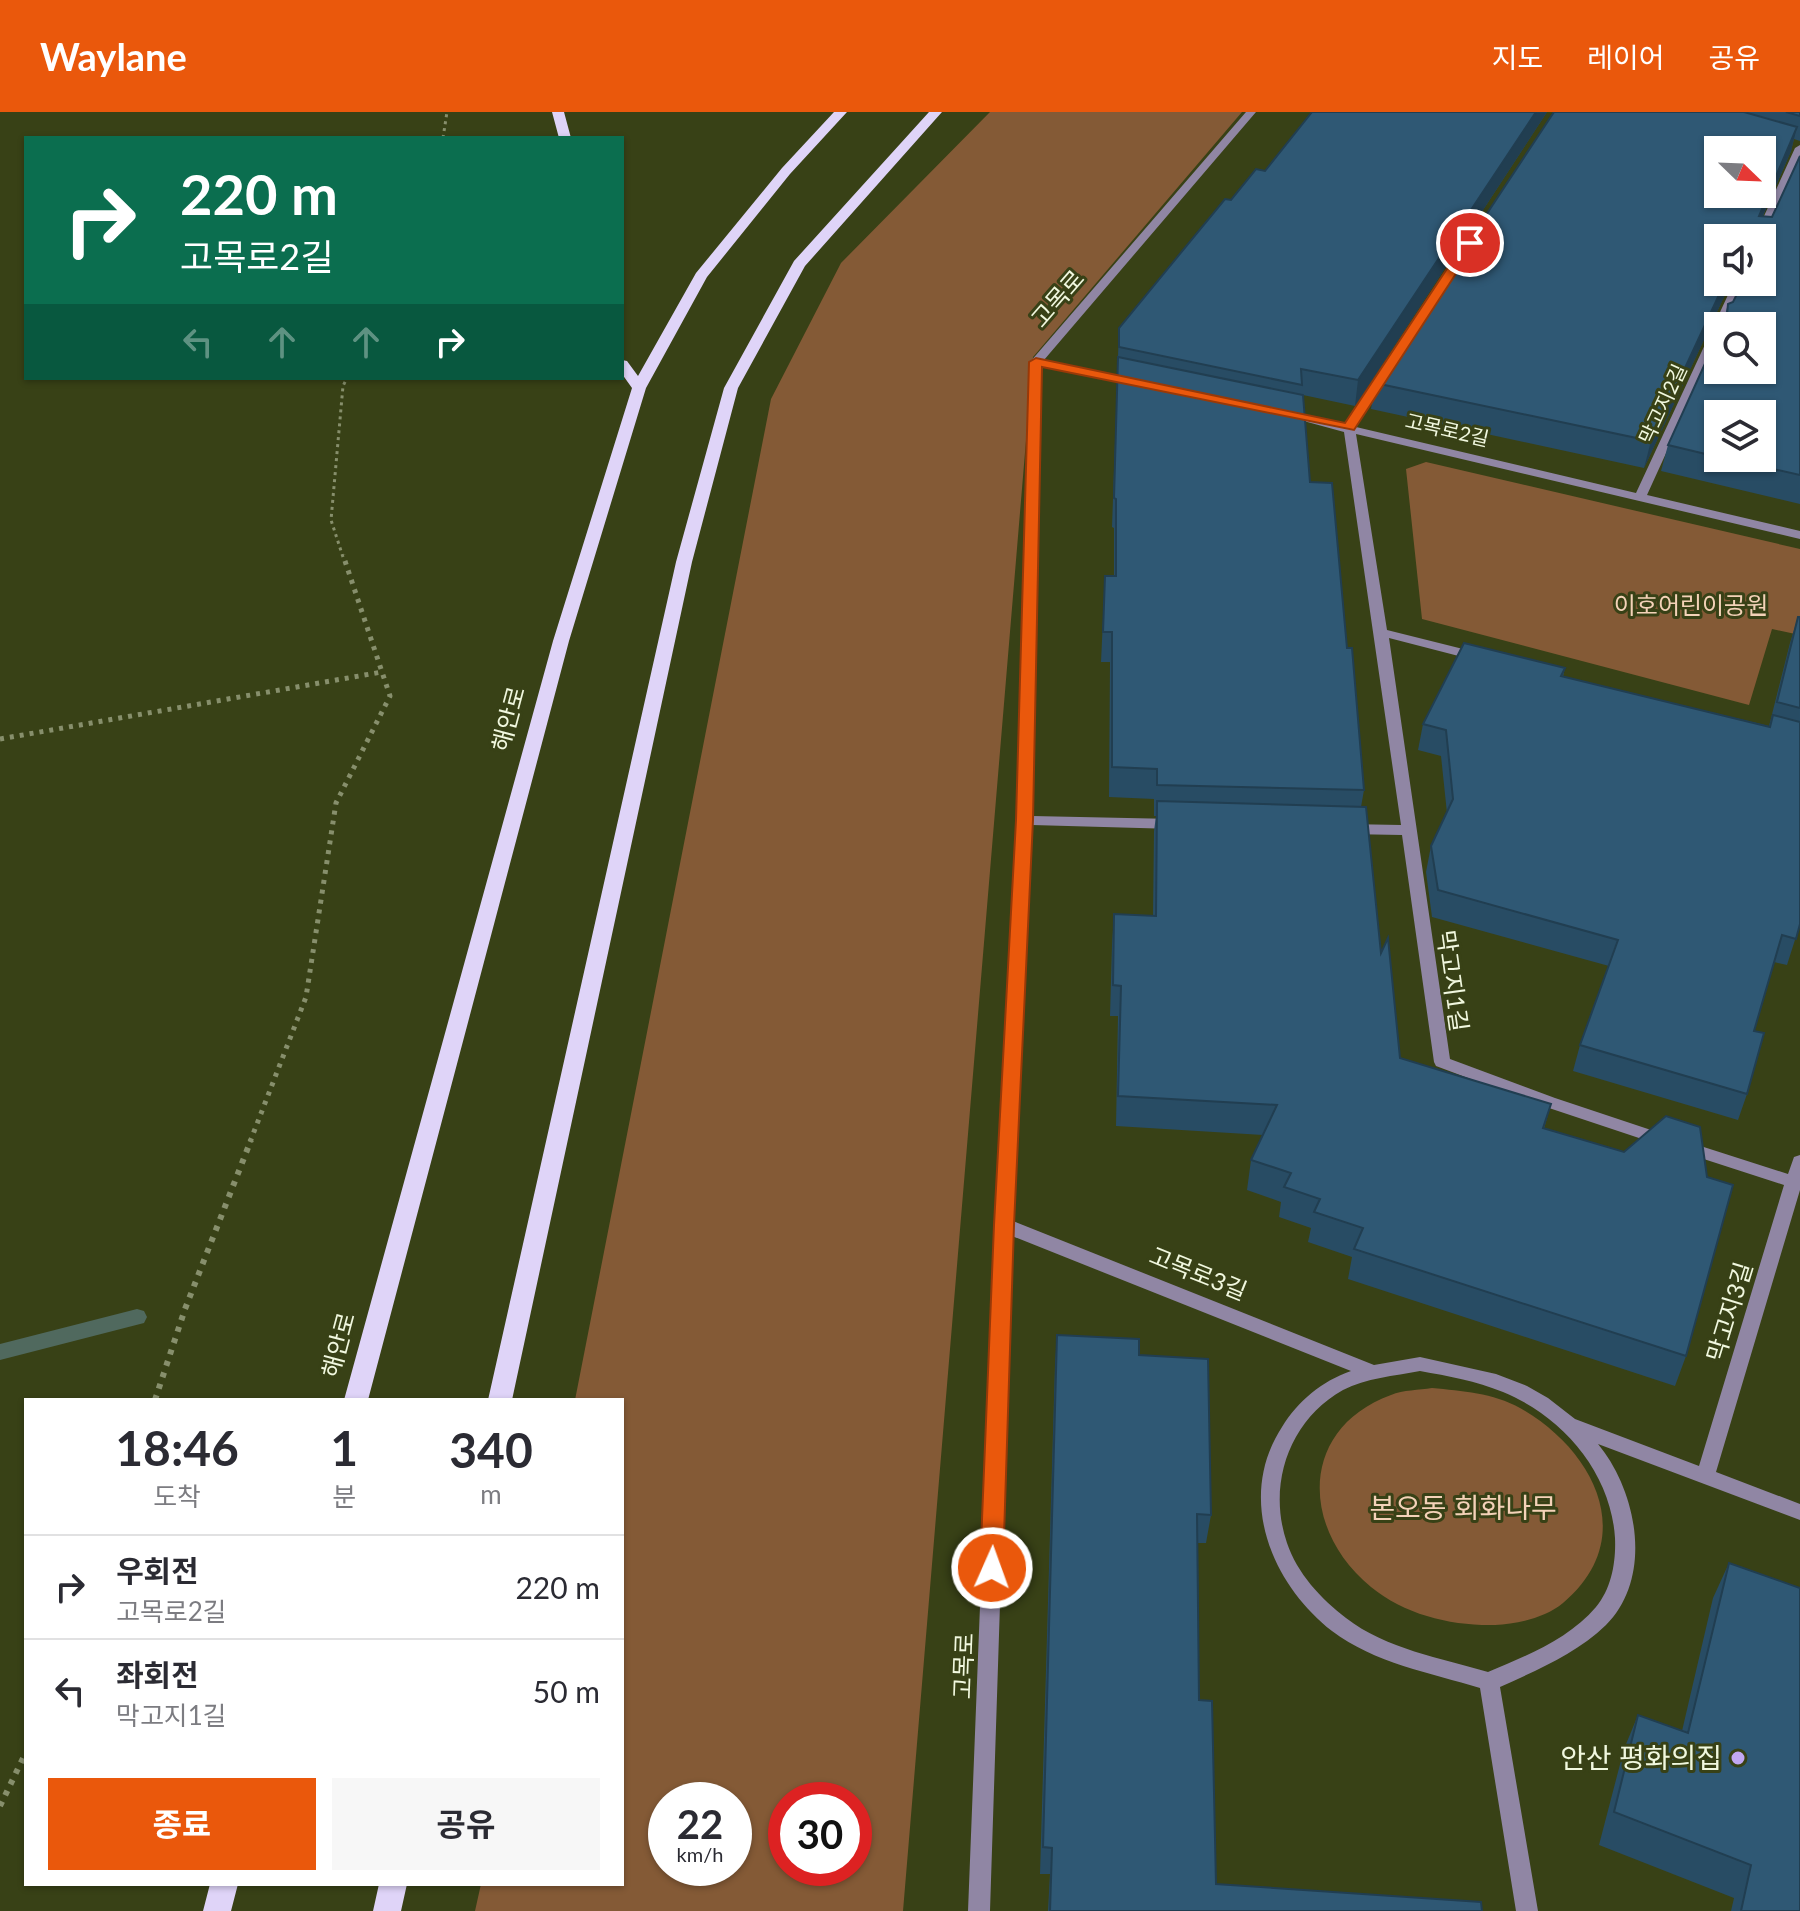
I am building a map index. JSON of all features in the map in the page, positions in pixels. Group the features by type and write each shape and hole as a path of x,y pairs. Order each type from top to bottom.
{"main road":[{"path":"558,112 564,136"},
{"name":"해안로","path":"357,1398 561,641 639,388 701,276 786,171 841,112"},
{"path":"500,1398 684,562 731,388 799,264 936,112"},
{"path":"624,367 639,388"},
{"path":"217,1911 223,1886"},
{"path":"387,1911 393,1886"}],"street":[{"name":"고목로","path":"979,1911 1004,1225 1025,820 1036,362 1251,112"},
{"path":"1765,224 1800,148 1786,143"},
{"name":"막고지2길","path":"1640,497 1704,357"},
{"path":"1036,362 1155,387"},
{"path":"1349,428 1392,362"},
{"name":"고목로2길","path":"1274,412 1800,535"},
{"name":"막고지1길","path":"1349,428 1442,1062 1549,1102 1794,1182"},
{"path":"1381,632 1486,660"},
{"path":"1025,820 1184,824"},
{"path":"1328,828 1408,830"},
{"name":"막고지3길","path":"1705,1477 1800,1161"},
{"name":"고목로3길","path":"1004,1225 1373,1372"},
{"path":"1571,1426 1607,1470 1626,1521 1624,1571 1602,1616 1560,1650 1489,1682 1392,1653 1340,1625 1301,1587 1275,1543 1266,1497 1274,1454 1295,1418 1329,1389 1373,1372 1420,1364 1474,1374 1521,1391 1571,1426 1800,1512"},
{"path":"1489,1682 1527,1911"}],"path":[{"path":"443,136 447,112"},
{"path":"156,1398 185,1309 306,997 336,803 390,696 331,520 346,380"},
{"path":"0,739 382,672"},
{"path":"0,1806 24,1756"}],"green space":[{"path":"990,112 1242,112 1033,357 903,1911 475,1911 481,1886 624,1886 624,1398 575,1398 771,399 841,263"},
{"name":"이호어린이공원","path":"1426,462 1800,549 1800,635 1772,629 1749,705 1422,619 1406,469"},
{"name":"본오동 회화나무","path":"1432,1388 1488,1396 1520,1408 1569,1447 1586,1471 1598,1497 1603,1524 1599,1551 1586,1578 1563,1603 1548,1613 1521,1622 1495,1625 1446,1621 1414,1612 1371,1587 1348,1564 1332,1538 1322,1510 1320,1482 1325,1456 1339,1431 1361,1411 1391,1395"}],"building":[{"path":"1312,112 1536,112 1358,380 1301,369 1302,385 1119,347 1119,328 1225,199 1231,200 1256,169 1265,171"},
{"path":"1554,112 1744,112 1797,127 1776,176 1776,136 1704,136 1704,208 1762,208 1759,216 1772,217 1800,156 1800,475 1776,470 1776,400 1704,400 1704,454 1668,445 1704,366 1704,384 1776,384 1776,312 1727,312 1728,304 1736,296 1776,296 1776,224 1704,224 1704,296 1718,296 1711,312 1704,312 1704,327 1651,441 1375,383"},
{"path":"1118,357 1303,395 1310,482 1332,483 1347,648 1352,648 1364,790 1157,785 1157,769 1112,767 1112,632 1103,632 1105,576 1116,576 1114,498"},
{"path":"1800,617 1800,708 1777,702"},
{"path":"1464,643 1565,668 1561,676 1770,727 1773,715 1800,722 1800,924 1796,939 1782,935 1754,1031 1764,1033 1747,1094 1580,1045 1618,940 1438,890 1431,846 1453,799 1446,730 1423,724"},
{"path":"1157,801 1366,807 1381,953 1388,938 1400,1058 1551,1104 1543,1128 1624,1152 1666,1116 1700,1127 1707,1177 1733,1185 1686,1356 1354,1249 1363,1228 1314,1212 1320,1199 1284,1187 1291,1173 1251,1160 1277,1105 1118,1096 1121,986 1113,985 1114,914 1156,916"},
{"path":"1057,1335 1139,1339 1139,1355 1208,1359 1211,1515 1197,1514 1199,1700 1212,1701 1216,1884 1481,1902 1482,1911 1050,1911 1052,1848 1043,1847"},
{"name":"안산 평화의집","path":"1729,1563 1800,1588 1800,1911 1741,1911 1751,1865 1614,1812 1638,1715 1688,1733"}],"waterway":[{"path":"0,1352 137,1317"}],"place":[{"name":"안산 평화의집","path":"1738,1758"}],"route":[{"path":"992,1568 1004,1225 1025,820 1036,362 1349,428 1470,243"}]}
